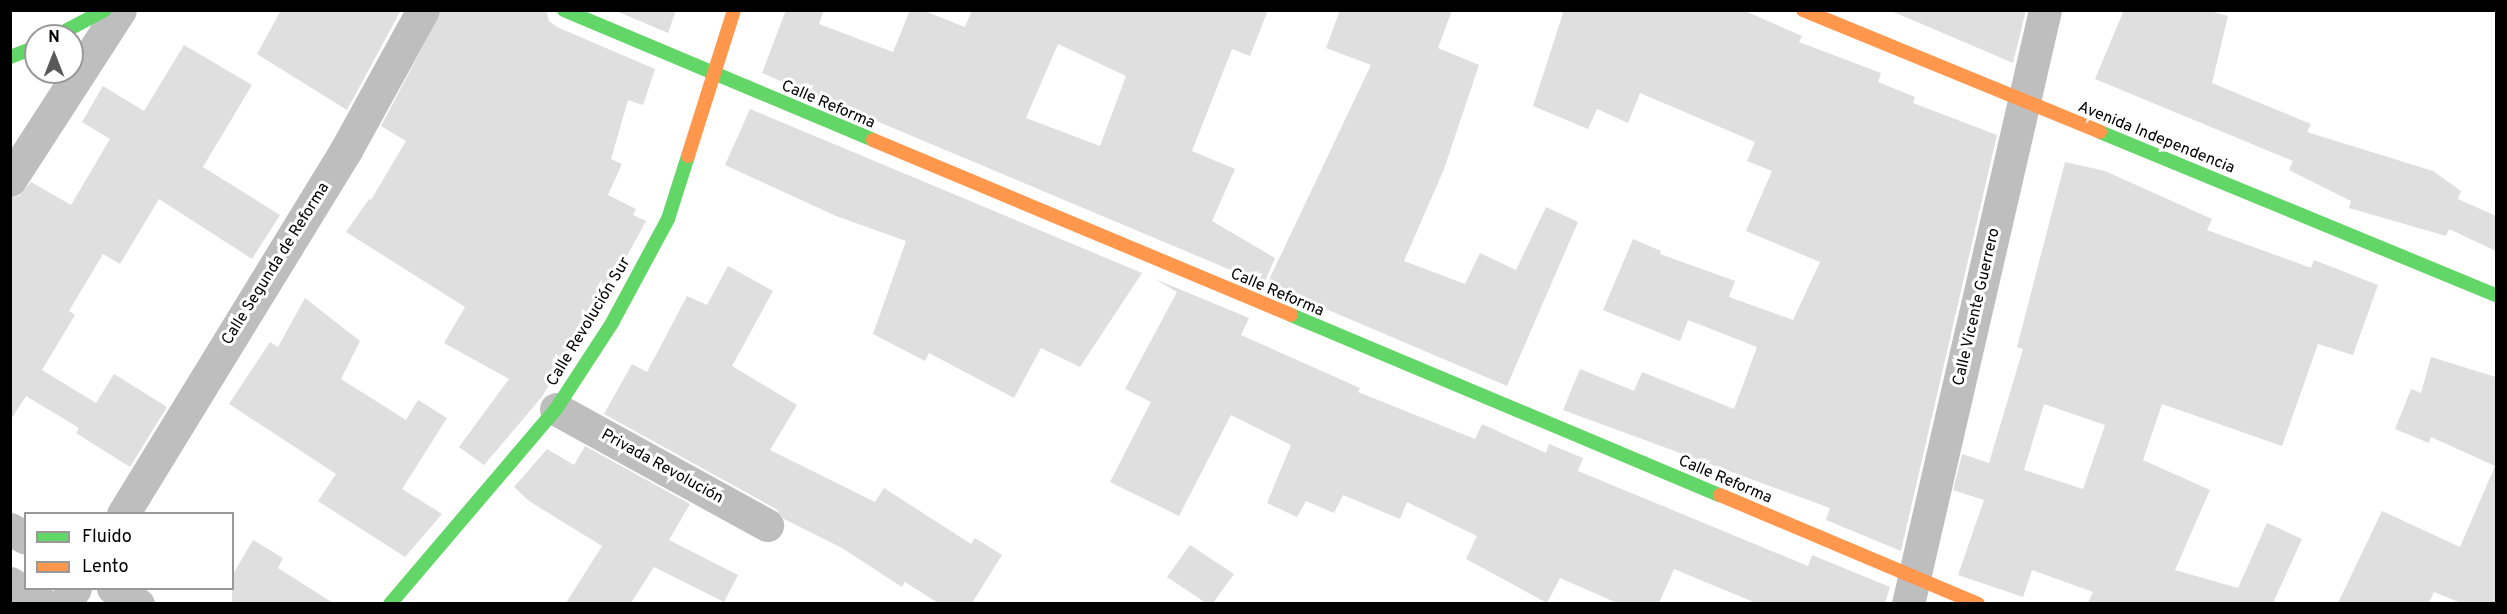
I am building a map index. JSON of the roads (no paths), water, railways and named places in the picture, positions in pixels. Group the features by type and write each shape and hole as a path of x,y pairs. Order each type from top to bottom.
{"street":[{"path":"79,24 105,10"},
{"path":"10,180 120,10"},
{"name":"Calle Segunda de Reforma","path":"124,512 346,150 423,10"},
{"name":"Calle Reforma","path":"564,10 1911,590 1978,603"},
{"name":"Calle Revolución Sur","path":"390,603 556,409 612,323 668,219 734,10"},
{"name":"Avenida Independencia","path":"1803,10 2496,295"},
{"name":"Calle Vicente Guerrero","path":"1911,590 2045,10"},
{"name":"Privada Revolución","path":"556,409 767,525"},
{"path":"10,529 24,537"},
{"path":"10,582 44,603"},
{"path":"64,603 74,590"},
{"path":"116,590 138,603"}]}
